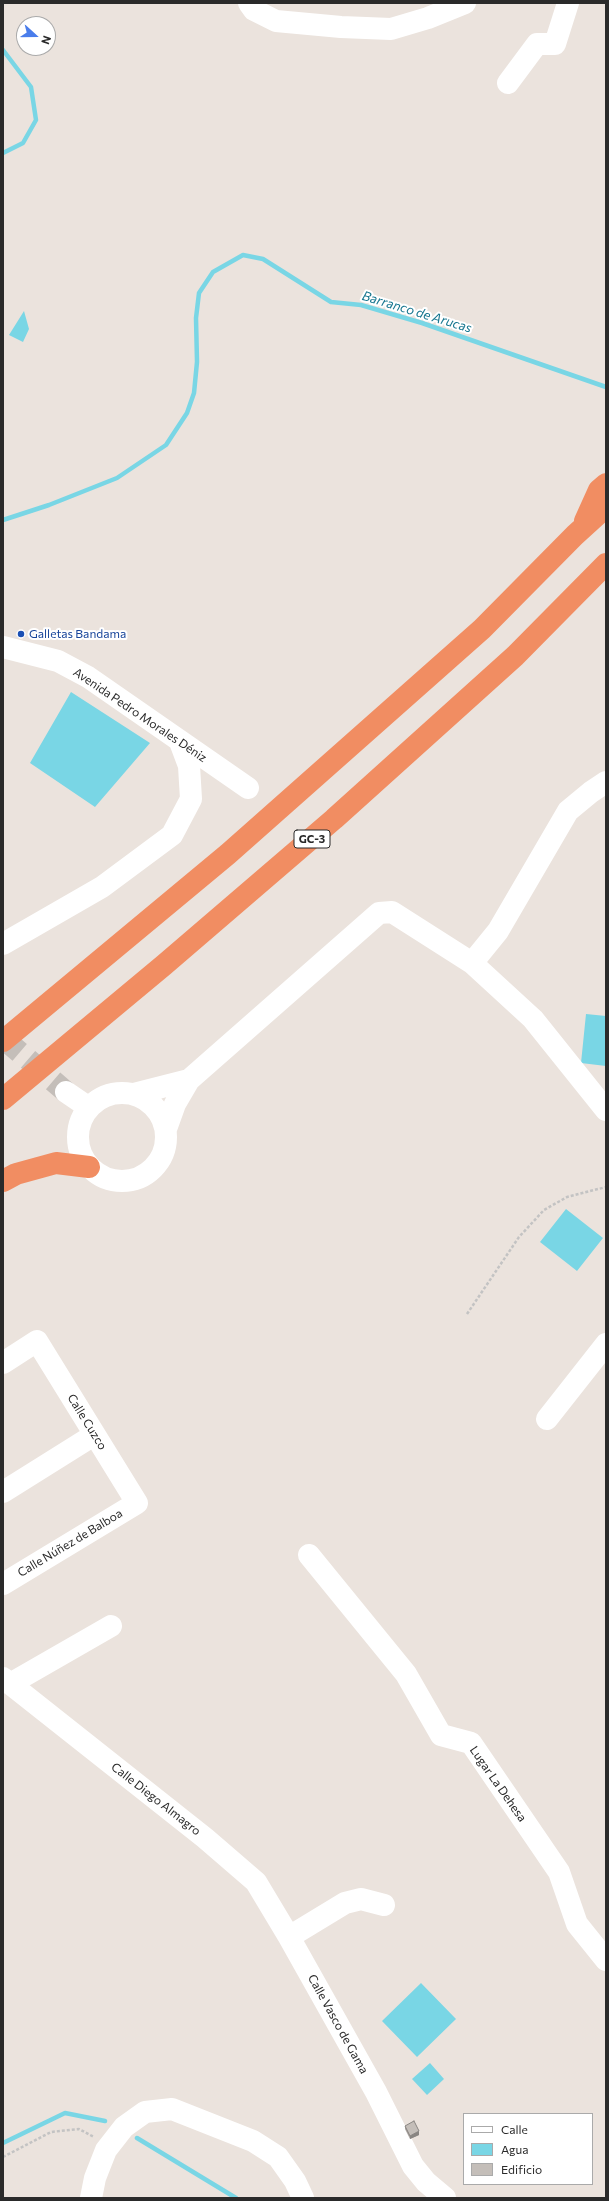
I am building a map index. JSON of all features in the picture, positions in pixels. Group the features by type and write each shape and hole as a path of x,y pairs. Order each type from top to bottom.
{"highway":[{"path":"578,532 599,490 606,484"},
{"path":"3,1041 228,854 482,629 578,532 606,507"},
{"name":"GC-3","path":"3,1099 164,965 329,824 514,656 606,564"},
{"path":"3,1181 16,1174 56,1163 89,1167"}],"street":[{"path":"249,3 254,10 276,21 341,27 391,29 428,18 465,3"},
{"path":"508,84 537,44 555,44 568,3"},
{"name":"Avenida Pedro Morales Déniz","path":"3,647 58,661 88,677 248,788"},
{"path":"7,939 102,887 172,835 191,799 189,766 180,742"},
{"path":"472,963 498,931 568,811 590,792 606,782"},
{"path":"166,1129 175,1104 189,1080 379,914 392,912 407,920 472,963 533,1019 606,1110"},
{"path":"134,1094 189,1080"},
{"path":"66,1092 88,1107"},
{"path":"122,1092 134,1094 146,1099 155,1107 162,1117 166,1129 166,1143 161,1157 153,1168 142,1177 128,1181 114,1181 100,1176 89,1167 82,1157 78,1138 81,1118 88,1107 98,1099 110,1094 122,1092"},
{"name":"Calle Cuzco","path":"3,1363 36,1341 137,1503"},
{"path":"547,1419 606,1344"},
{"path":"3,1492 94,1435"},
{"name":"Calle Núñez de Balboa","path":"3,1584 137,1503"},
{"name":"Lugar La Dehesa","path":"309,1555 406,1674 441,1735 471,1743 559,1872 577,1924 606,1960"},
{"path":"6,1681 111,1626"},
{"name":"Calle Diego Almagro","path":"6,1681 205,1838 256,1882 290,1937"},
{"path":"290,1937 345,1903 361,1899 384,1905"},
{"name":"Calle Vasco de Gama","path":"290,1937 376,2092 413,2166 426,2182 445,2198"},
{"path":"91,2198 95,2178 106,2150 124,2127 145,2112 172,2109 253,2141 278,2157 295,2181 303,2198"}],"path":[{"path":"467,1314 519,1237 544,1210 567,1197 606,1187"},
{"path":"3,2157 51,2132 79,2129 95,2137 106,2150"}],"water":[{"path":"24,311 29,329 23,342 9,335"},
{"path":"71,692 150,743 95,807 30,763"},
{"path":"586,1014 606,1016 606,1066 581,1063"},
{"path":"566,1209 603,1238 577,1271 540,1242"},
{"path":"421,1983 456,2019 417,2057 382,2021"},
{"path":"430,2063 444,2079 427,2095 412,2079"}],"building":[{"path":"414,2121 419,2131 410,2136 405,2126"}],"waterway":[{"name":"Barranco de Arucas","path":"3,50 31,87 36,120 23,143 3,153"},
{"name":"Barranco de Arucas","path":"3,520 49,505 117,478 166,445 187,413 194,393 197,362 196,318 199,293 213,272 243,255 263,259 331,302 361,305 422,323 606,387"},
{"path":"3,2143 65,2113 105,2121"},
{"path":"137,2138 236,2198"}],"tunnel":[{"path":"3,1038 66,1092"}],"place":[{"name":"Galletas Bandama","path":"21,634"}]}
